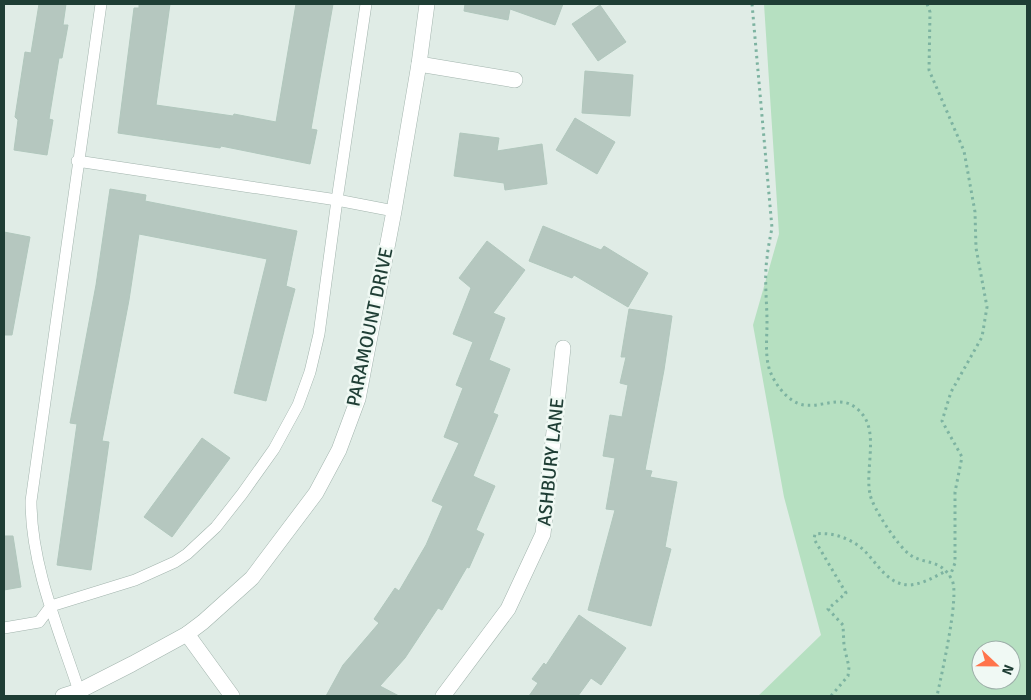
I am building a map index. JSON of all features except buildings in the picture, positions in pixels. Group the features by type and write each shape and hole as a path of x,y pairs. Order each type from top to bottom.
{"street":[{"name":"PARAMOUNT DRIVE","path":"63,696 79,691 187,634 204,622 252,578 316,494 339,450 358,400 394,211 419,64 427,4"},
{"path":"419,64 515,80"},
{"name":"ASHBURY LANE","path":"443,696 508,609 543,534 563,348"},
{"path":"187,634 232,696"}],"lane":[{"path":"79,691 51,606 36,551 31,524 31,501 101,4"},
{"path":"4,628 39,622 51,606 135,580 181,558 216,527 269,457 298,405 310,372 320,334 337,200 366,4"},
{"path":"78,161 337,200 394,211"}],"path":[{"path":"752,4 772,228 767,259 767,351 769,368 777,384 794,402 808,406 836,401 847,403 858,409 865,417 869,428 870,440 870,494 883,522 908,554 919,559 932,561 950,576 953,582 954,593 947,648 937,696"},
{"path":"927,4 930,12 929,70 964,151 966,172 975,212 976,248 987,307 982,337 951,392 942,421 962,457 955,492 955,563 950,576"},
{"path":"831,696 848,676 849,667 842,625 828,608 846,593 814,539 815,534 836,534 859,546 891,580 908,585 924,582 946,571"}],"green space":[{"path":"764,4 1027,4 1027,696 758,696 821,635 784,497 753,325 779,234"}]}
